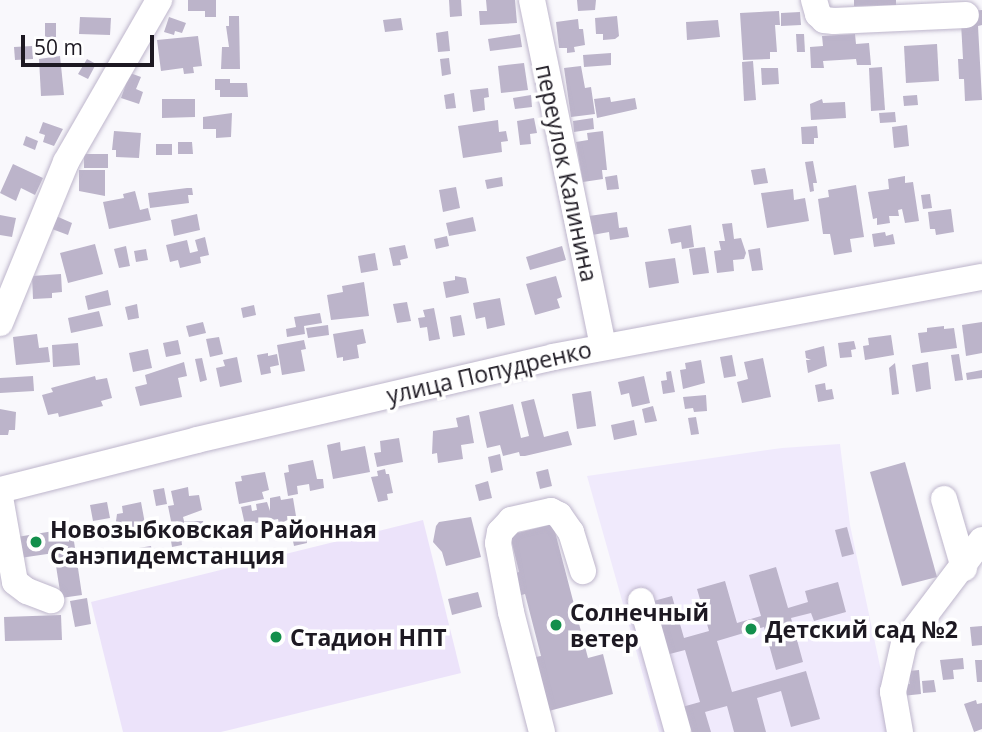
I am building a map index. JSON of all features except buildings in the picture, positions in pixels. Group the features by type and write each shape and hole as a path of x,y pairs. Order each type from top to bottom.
{"street":[{"path":"0,323 11,259 159,0"},
{"name":"переулок Калинина","path":"532,0 603,346"},
{"path":"814,0 818,14 824,20 834,21 965,15"},
{"name":"улица Попудренко","path":"0,490 197,440 603,346 982,276"},
{"path":"0,497 15,582 27,591 51,600"},
{"path":"944,499 964,568"},
{"path":"542,732 511,612 498,543 500,532 511,520 551,511 559,515 571,532 583,571"},
{"path":"900,732 893,692 904,643 964,568 982,540"},
{"path":"641,601 678,732"}],"shaded area":[{"name":"Детский сад №2","path":"840,444 850,525 894,732 659,732 587,476 782,448"},
{"name":"Стадион НПТ","path":"423,520 461,673 221,732 123,732 91,602"}],"place":[{"name":"Новозыбковская Районная Санэпидемстанция","path":"36,542"},
{"name":"Солнечный ветер","path":"556,625"},
{"name":"Детский сад №2","path":"751,629"},
{"name":"Стадион НПТ","path":"276,637"}]}
